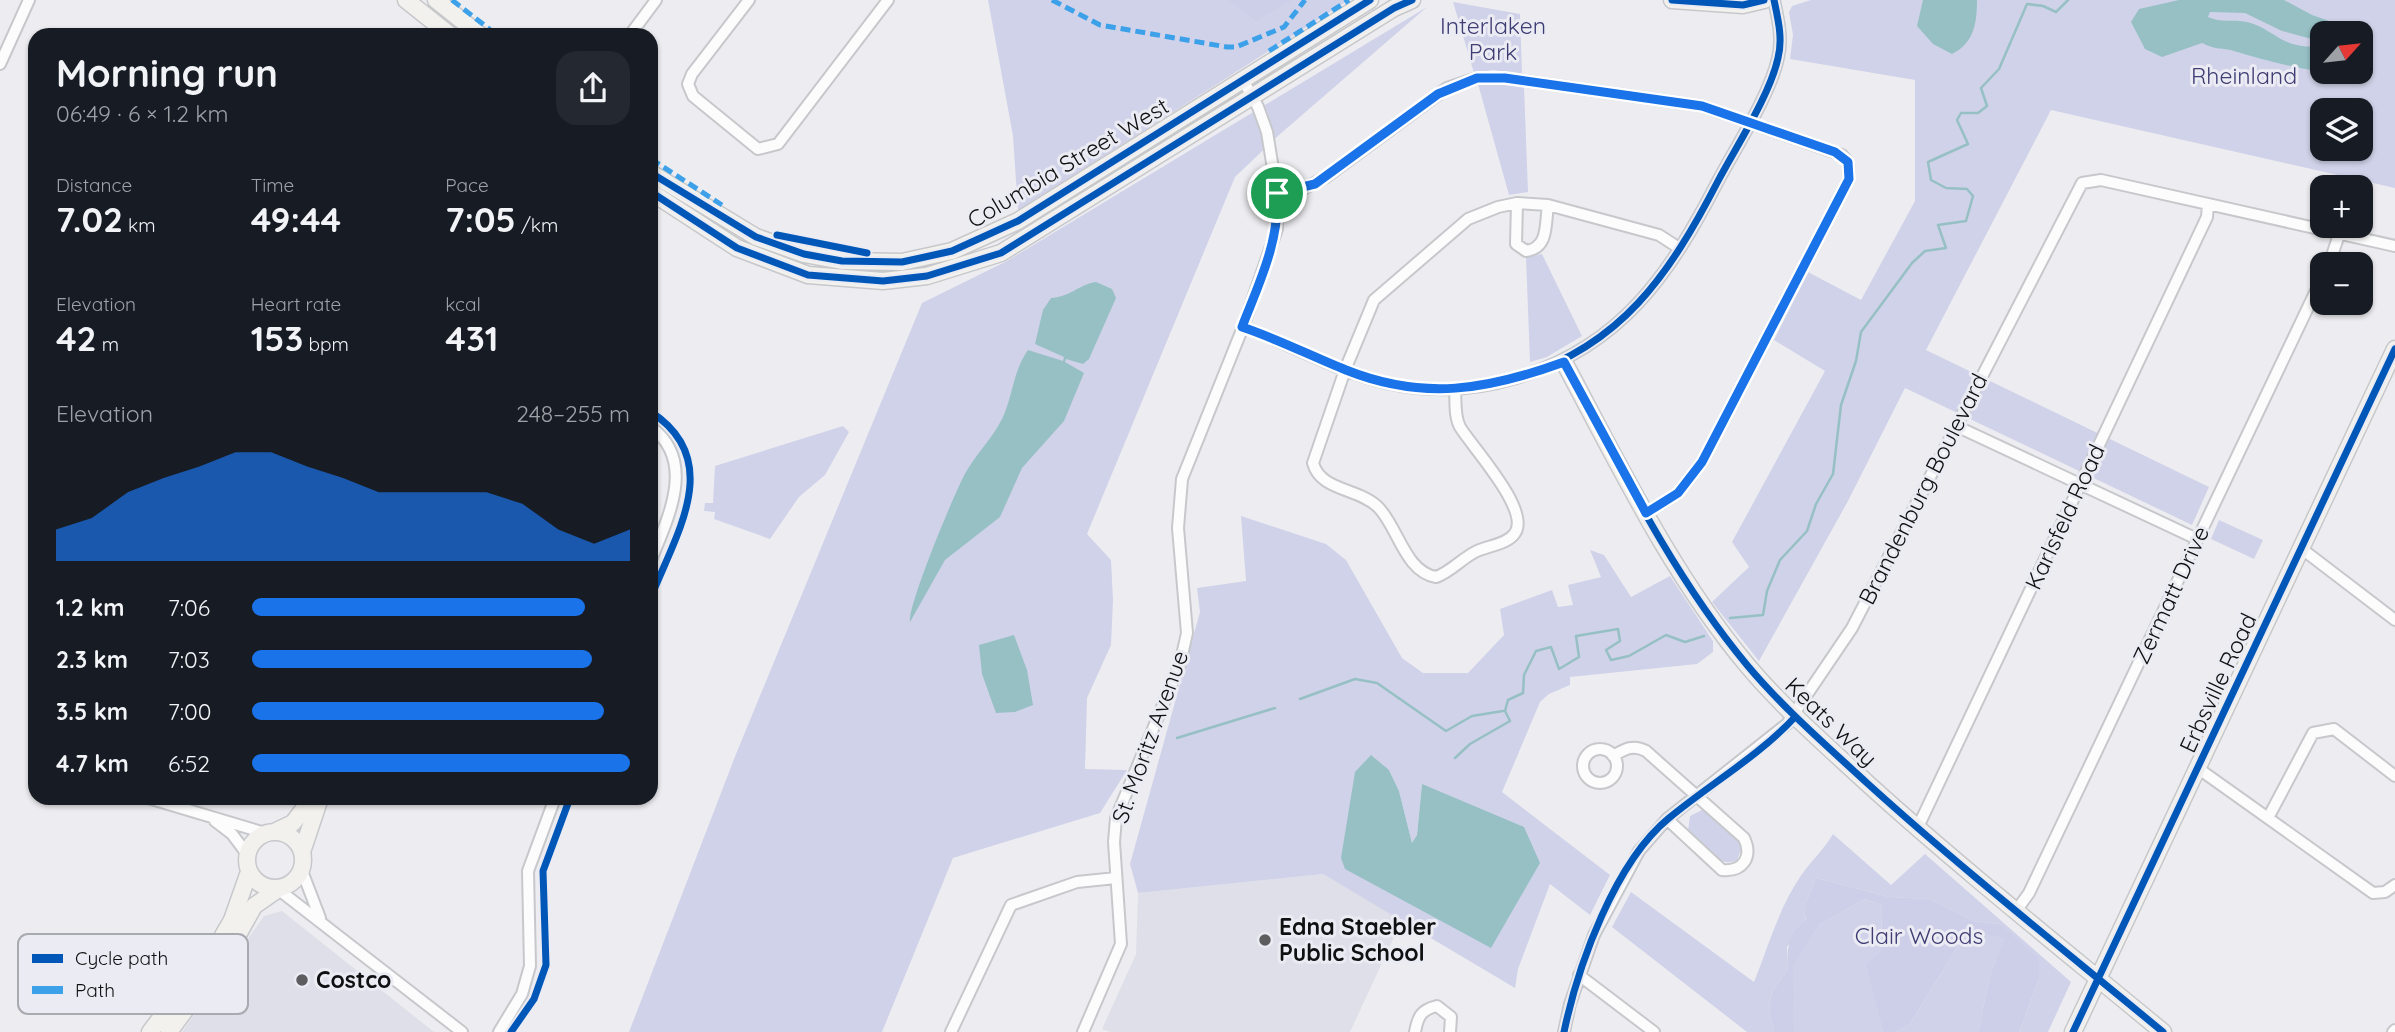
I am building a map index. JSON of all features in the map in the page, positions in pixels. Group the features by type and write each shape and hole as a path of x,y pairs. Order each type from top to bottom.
{"main road":[{"path":"405,0 441,28"},
{"path":"436,0 471,28"},
{"name":"Columbia Street West","path":"658,177 756,237 804,254 842,261 902,262 952,251 997,233 1370,0"},
{"name":"Columbia Street West","path":"658,197 737,248 808,275 883,281 927,276 1001,253 1412,0"},
{"path":"1672,0 1713,5 1743,5 1764,0"},
{"name":"Erbsville Road","path":"2073,1032 2395,349"},
{"name":"Keats Way","path":"1564,362 1646,513 1720,631 1795,717 1917,829 2163,1032"},
{"path":"224,934 232,920 249,872 247,854 251,845 269,833 293,823 307,805"},
{"path":"238,934 254,906 297,879 302,871 303,852 318,805"},
{"path":"269,833 292,837 303,852"},
{"path":"249,872 262,886 278,890"},
{"path":"150,1032 164,1014"},
{"path":"169,1032 182,1014"}],"street":[{"path":"0,64 29,0"},
{"path":"635,28 656,0"},
{"path":"749,0 692,74 688,84 693,96 758,149 778,144 888,0"},
{"path":"1242,327 1345,370 1406,387 1455,390 1492,385 1564,362 1606,333 1646,296 1698,219 1750,120 1779,57 1780,37 1774,0"},
{"path":"1277,193 1315,184 1438,94 1477,78 1505,78 1682,103 1750,120 1842,155 1848,162 1849,179 1702,462 1678,493 1646,513"},
{"name":"St. Moritz Avenue","path":"1083,1032 1121,944 1114,842 1116,818 1180,664 1187,633 1178,528 1182,479 1273,245 1278,221 1277,193 1267,132 1253,96 1243,80"},
{"name":"Brandenburg Boulevard","path":"1564,1032 1579,975 1612,898 1639,851 1667,819 1795,717 1852,628 2082,183 2101,180 2310,226"},
{"path":"1455,390 1460,426 1491,468 1515,510 1518,525 1508,540 1475,552 1436,577 1416,567 1384,513 1373,502 1354,491 1322,480 1315,473 1313,463 1368,309 1386,286 1468,219 1517,203 1548,205 1659,235 1679,248"},
{"path":"1517,203 1516,244 1526,251 1536,249 1543,242 1548,205"},
{"name":"Karlsfeld Road","path":"1917,829 2207,217 2208,204"},
{"name":"Brandenburg Boulevard","path":"2364,238 2395,246"},
{"name":"Zermatt Drive","path":"2016,911 2029,893 2310,303"},
{"path":"1956,426 2197,539"},
{"path":"658,434 674,458 677,477 675,500 658,542"},
{"path":"2302,548 2395,620"},
{"path":"2268,818 2312,733 2323,729 2334,729 2395,776"},
{"path":"1613,756 1626,748 1638,747 1744,838 1748,856 1738,868 1722,870 1667,819"},
{"path":"2199,769 2373,894 2385,892 2395,885"},
{"path":"170,805 269,833"},
{"path":"499,1032 522,994 530,966 528,872 552,805"},
{"path":"213,819 232,834 247,854"},
{"path":"302,871 321,921"},
{"path":"951,1032 1012,905 1077,882 1116,878"},
{"path":"278,890 463,1032"},
{"path":"1579,975 1654,1032"},
{"path":"1415,1032 1418,1016 1427,1008 1437,1006 1451,1017 1450,1032"}],"shaded area":[{"path":"1923,0 1977,0 1973,32 1965,44 1952,54 1933,44 1917,26"},
{"path":"2179,0 2284,0 2329,21 2310,21 2310,39 2282,31 2245,13 2210,12 2208,17 2247,22 2287,42 2310,46 2310,70 2202,43 2162,57 2145,49 2131,22 2139,9"},
{"path":"1096,282 1112,289 1116,298 1089,359 1083,364 1066,359 1065,362 1084,373 1064,421 1022,468 1000,517 945,560 910,622 916,595 952,501 966,472 1002,419 1023,358 1028,350 1063,361 1064,357 1035,344 1043,310 1051,298"},
{"path":"1014,635 1027,670 1033,705 1015,712 996,713 982,674 979,645"},
{"path":"1371,755 1389,770 1399,791 1412,843 1417,835 1422,784 1524,827 1540,863 1491,948 1345,869 1341,858 1355,772"},
{"name":"Edna Staebler Public School","path":"1323,874 1402,920 1350,1032 1110,1032 1102,1029 1136,954 1138,893"},
{"name":"Costco","path":"282,911 434,1032 182,1032 195,1014 248,1014 248,939 264,916"}],"green space":[{"path":"988,0 1349,0 1018,211 1013,136"},
{"path":"1228,0 1292,0 1256,21"},
{"name":"Rheinland","path":"1811,0 2395,0 2395,188 2373,183 2373,175 2338,175 2051,110 1926,350 2209,487 2192,525 1905,388 1848,501 1759,661 1712,602 1749,567 1732,542 1825,371 1774,340 1808,272 1861,300 1915,201 1915,80 1790,59 1793,35 1789,12 1792,6"},
{"name":"Interlaken Park","path":"1453,2 1520,14 1522,74 1493,70 1474,73"},
{"path":"1427,7 1279,135 1235,177 1087,534 1111,560 1113,600 1111,645 1087,698 1085,769 1127,770 1100,813 953,858 882,1032 629,1032 736,754 922,303 1007,261"},
{"path":"1478,84 1524,86 1528,192 1509,195"},
{"path":"1542,254 1582,336 1547,357 1530,362 1526,257"},
{"path":"843,426 849,432 825,475 799,497 770,539 714,519 715,512 704,511 705,503 713,503 715,466"},
{"path":"1241,516 1326,544 1346,560 1402,658 1423,673 1468,673 1504,635 1500,609 1552,590 1558,607 1573,605 1568,585 1601,577 1590,550 1604,555 1631,597 1670,576 1713,641 1713,652 1697,664 1570,677 1570,685 1549,694 1540,702 1502,792 1610,875 1590,915 1550,884 1518,969 1515,988 1323,874 1138,893 1130,864 1200,612 1197,588 1246,581","holes":["1389,770 1399,791 1412,843 1417,835 1422,784 1491,947 1355,772"]},
{"path":"2219,520 2263,540 2254,559 2211,539"},
{"path":"1704,809 1739,840 1742,847 1737,860 1730,862 1717,858 1688,831 1690,816"},
{"path":"1833,834 1891,885 1925,854 2071,982 2048,1032 2019,1032 2039,979 2000,924 1973,921 1930,899 1889,897 1816,878 1804,908 1806,922 1787,947 1788,970 1770,999 1774,1032 1747,1032 1612,927 1631,892 1754,982 1793,889"},
{"name":"Clair Woods","path":"1816,878 1889,897 1930,899 1973,921 2000,924 2039,959 2039,979 2019,1032 1978,1032 1991,972 2005,938 1967,931 1910,1024 1896,1032 1883,1032 1866,965 1881,950 1882,905 1865,899 1820,924 1793,967 1794,1032 1774,1032 1770,999 1788,970 1790,943 1795,931 1806,921 1804,908"},
{"path":"1865,899 1882,905 1881,950 1867,965 1883,1032 1794,1032 1792,968 1820,924"},
{"path":"1967,931 2006,937 1991,972 1978,1032 1896,1032 1910,1024"}],"waterway":[{"path":"1730,618 1763,615 1767,591 1780,560 1807,531 1816,504 1833,474 1841,405 1856,361 1861,332 1912,263 1925,251 1946,248 1938,225 1966,221 1973,196 1967,189 1946,188 1931,180 1928,162 1968,144 1957,120 1961,113 1978,113 1987,106 1981,88 1999,69 2027,4 2043,6 2056,12 2068,0"},
{"path":"1455,758 1470,744 1510,721 1505,711 1508,700 1523,693 1524,675 1536,651 1551,647 1559,669 1579,657 1576,636 1618,629 1620,641 1606,650 1611,660 1629,656 1666,635 1685,642 1704,636"},
{"path":"1300,699 1355,679 1377,683 1446,731 1472,716 1503,711"},
{"path":"1177,738 1275,708"}],"marked path":[{"path":"452,0 488,28"},
{"path":"1052,0 1100,25 1227,47 1236,47 1284,27 1305,0"},
{"path":"1269,51 1349,0"},
{"path":"658,164 722,205"}],"cycle path":[{"path":"658,177 756,237 804,254 842,261 902,262 952,251 1018,221 1370,0"},
{"path":"658,197 737,248 808,275 883,281 927,276 1001,253 1394,8 1412,0"},
{"path":"1672,0 1743,5 1764,0"},
{"path":"1243,327 1367,378 1402,386 1435,389 1484,386 1516,378 1553,364 1585,347 1613,327 1661,276 1700,215 1752,121 1774,73 1779,51 1779,29 1774,0"},
{"path":"777,235 867,253"},
{"path":"2073,1032 2395,349"},
{"path":"1564,362 1671,557 1720,630 1761,681 1805,726 1903,815 2163,1032"},
{"path":"658,418 673,431 686,452 690,475 688,499 681,523 658,581"},
{"path":"1564,1032 1589,946 1601,916 1632,861 1669,818 1750,757 1795,717"},
{"path":"511,1032 534,999 546,965 543,871 567,805"}],"place":[{"name":"Edna Staebler Public School","path":"1265,940"},
{"name":"Costco","path":"302,980"}],"route":[{"path":"1477,78 1505,78 1718,110 1842,155 1848,162 1850,172 1849,179 1702,462 1678,493 1646,513 1564,362 1492,385 1443,390 1406,387 1345,370 1242,327 1273,245 1277,229 1277,193 1315,184 1447,88 1477,78"}]}
